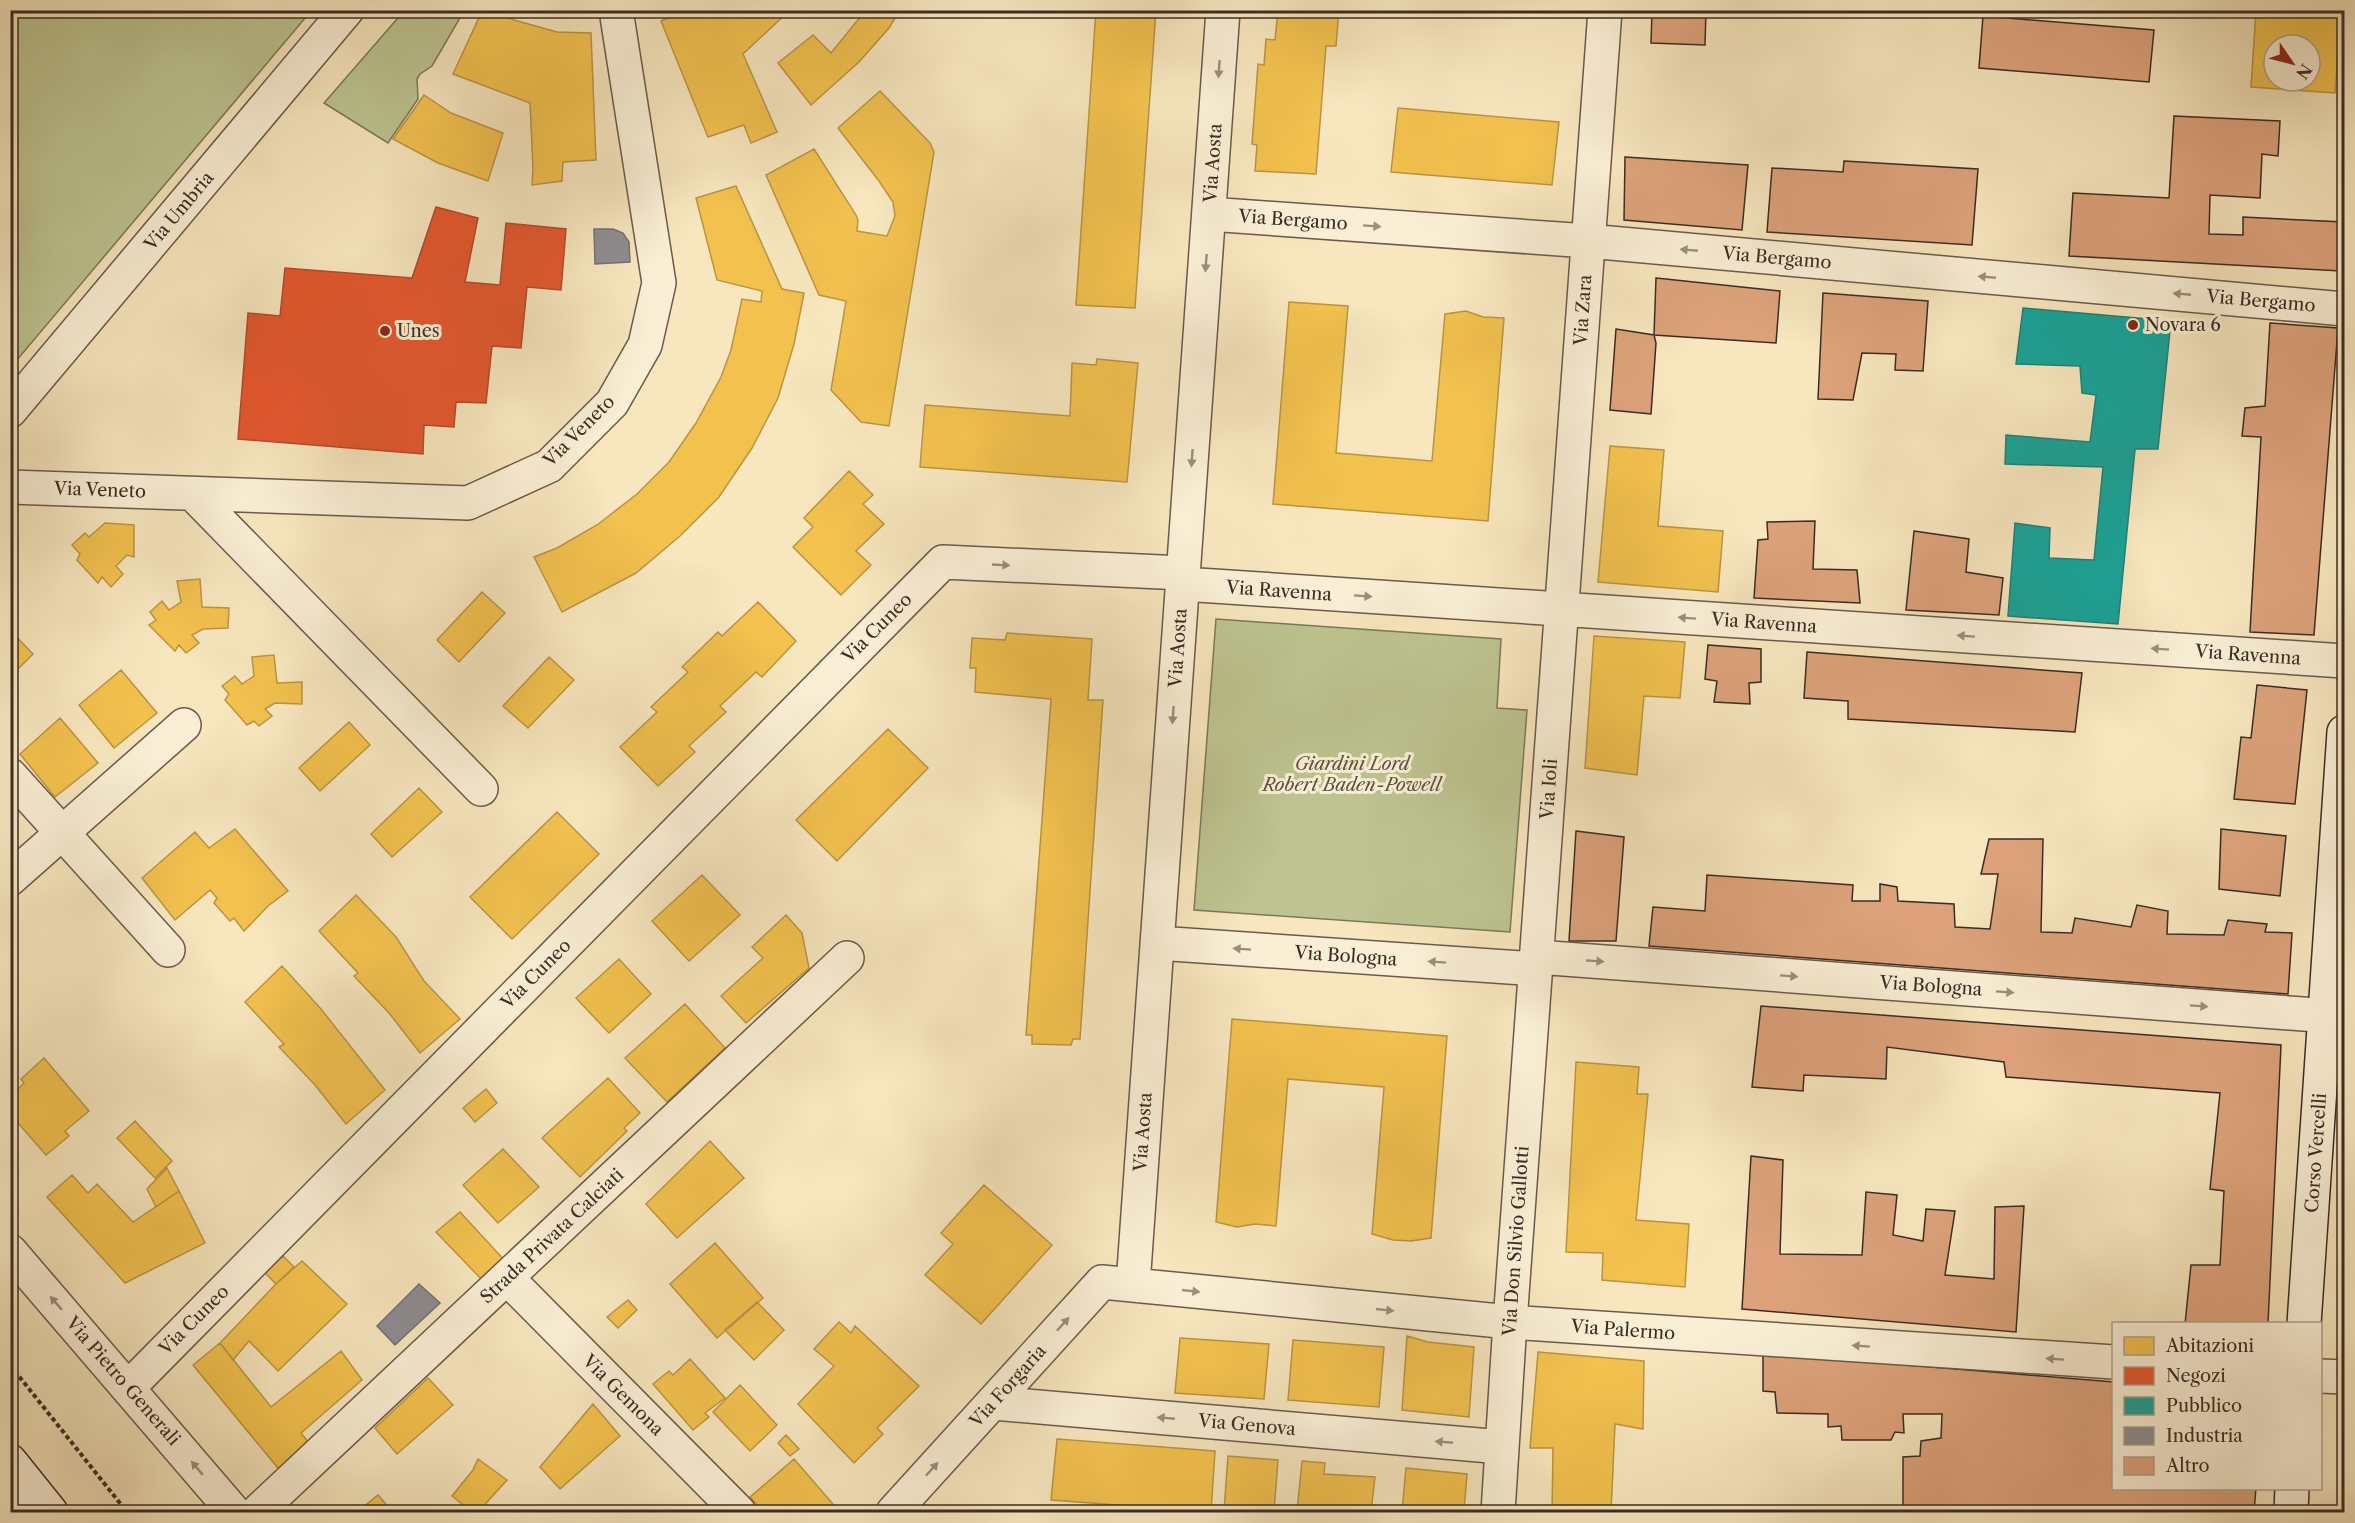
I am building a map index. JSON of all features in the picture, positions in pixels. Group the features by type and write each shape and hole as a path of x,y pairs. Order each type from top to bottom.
{"street":[{"name":"Via Umbria","path":"10,411 347,10"},
{"name":"Via Veneto","path":"10,487 468,503 549,466 612,404 645,345 659,283 616,10"},
{"name":"Via Aosta","path":"1133,1285 1223,10"},
{"name":"Via Zara","path":"1562,609 1605,10"},
{"name":"Via Bergamo","path":"1209,214 1588,241 2344,309"},
{"path":"194,494 481,789"},
{"name":"Via Ravenna","path":"943,562 1562,609 2344,661"},
{"name":"Via Cuneo","path":"129,1387 943,562"},
{"name":"Via Ioli","path":"1536,963 1562,609"},
{"path":"10,879 184,725"},
{"name":"Corso Vercelli","path":"2304,1322 2335,1017 2344,732"},
{"path":"10,775 168,950"},
{"name":"Via Bologna","path":"1156,944 1536,963 2335,1017"},
{"name":"Strada Privata Calciati","path":"257,1512 847,958"},
{"name":"Via Don Silvio Gallotti","path":"1498,1512 1536,963"},
{"name":"Via Pietro Generali","path":"10,1251 234,1512"},
{"name":"Via Gemona","path":"507,1278 739,1512"},
{"name":"Via Forgaria","path":"893,1512 1102,1282 1133,1285"},
{"name":"Via Palermo","path":"1133,1285 1510,1322 2112,1362"},
{"path":"2322,1376 2344,1377"},
{"name":"Via Genova","path":"993,1403 1502,1447"},
{"path":"10,1461 51,1512"},
{"path":"2291,1512 2292,1490"}],"path":[{"path":"10,1365 127,1512"}],"green space":[{"path":"10,11 311,11 11,367"},
{"path":"404,11 464,11 432,66 420,74 417,79 418,99 388,143 324,103"},
{"name":"Giardini Lord Robert Baden-Powell","path":"1216,619 1501,639 1497,708 1527,710 1510,932 1194,910"}],"building: Abitazioni":[{"path":"687,10 790,10 743,54 777,132 751,143 744,125 708,137 661,21"},
{"path":"866,10 900,10 889,28 859,62 811,105 778,63 813,35 831,53"},
{"path":"1096,10 1156,10 1135,308 1076,305"},
{"path":"1278,10 1339,10 1336,46 1326,46 1316,174 1255,171 1257,145 1252,144 1258,64 1264,65 1266,39 1275,40"},
{"path":"2256,10 2341,10 2335,93 2322,92 2322,33 2262,33 2262,88 2251,87"},
{"path":"482,11 557,32 591,33 596,160 563,162 562,181 532,185 530,103 453,74"},
{"path":"880,91 930,143 934,152 889,426 861,422 831,390 846,301 819,295 766,175 814,149 856,215 857,231 887,236 895,216 893,202 838,128"},
{"path":"424,95 451,113 503,133 488,181 438,163 393,139"},
{"path":"1398,108 1559,122 1552,185 1391,172"},
{"path":"736,186 782,289 804,293 794,344 778,398 752,448 719,497 680,536 636,573 562,612 534,557 557,548 597,525 637,494 669,462 696,423 721,377 731,350 742,299 761,302 762,291 717,280 696,198"},
{"path":"1289,302 1348,306 1336,453 1432,461 1445,314 1466,311 1483,317 1504,318 1488,521 1273,504"},
{"path":"1097,359 1138,363 1127,482 920,467 925,405 1070,416 1072,363 1096,365"},
{"path":"1610,446 1664,450 1658,526 1723,531 1718,592 1598,582"},
{"path":"849,471 873,495 863,504 884,524 856,551 871,565 841,595 793,547 813,527 804,518"},
{"path":"105,523 134,525 134,557 127,555 116,566 123,574 111,587 102,577 98,583 77,560 80,554 72,545 85,533 89,537"},
{"path":"200,579 202,607 229,608 228,628 203,629 192,635 199,643 186,653 179,645 175,651 149,625 156,620 150,612 162,601 169,610 181,602 177,581"},
{"path":"482,592 505,613 459,662 437,640"},
{"path":"758,602 796,641 762,677 756,672 720,706 726,712 689,746 695,752 658,786 620,747 657,712 651,707 688,672 682,667 718,632 722,636"},
{"path":"10,630 33,654 16,671 10,665"},
{"path":"1007,633 1092,639 1088,700 1103,700 1080,1039 1073,1039 1071,1045 1032,1044 1032,1035 1026,1035 1051,699 975,692 976,668 970,668 972,638 1005,640"},
{"path":"1594,636 1685,642 1680,698 1644,696 1637,775 1585,768"},
{"path":"274,655 277,683 302,682 302,704 275,703 265,709 272,716 259,726 254,721 247,725 225,700 229,694 222,686 235,676 242,684 254,676 252,657"},
{"path":"549,657 574,680 528,728 503,706"},
{"path":"121,670 157,713 114,748 79,705"},
{"path":"60,718 98,763 55,797 20,754"},
{"path":"349,722 370,745 320,791 299,768"},
{"path":"888,729 928,768 837,861 796,820"},
{"path":"419,788 442,812 392,857 371,834"},
{"path":"557,812 599,854 512,939 470,897"},
{"path":"235,829 288,891 268,906 244,931 234,918 230,921 214,903 217,898 210,890 175,920 142,878 195,832 209,848"},
{"path":"702,875 740,915 689,961 652,921"},
{"path":"356,895 396,937 424,981 460,1019 420,1053 389,1013 354,976 358,973 319,931"},
{"path":"786,915 802,933 809,968 746,1023 721,996 763,958 752,947"},
{"path":"619,959 651,994 609,1033 576,998"},
{"path":"282,966 321,1009 385,1090 346,1124 315,1085 279,1047 284,1044 245,1002"},
{"path":"685,1004 725,1048 667,1102 625,1058"},
{"path":"1232,1019 1447,1036 1431,1238 1411,1241 1393,1240 1372,1234 1384,1087 1288,1079 1276,1226 1255,1224 1237,1227 1216,1222"},
{"path":"44,1058 89,1111 65,1131 69,1136 46,1155 10,1114 10,1097 24,1083 21,1079"},
{"path":"1576,1062 1639,1067 1637,1094 1648,1094 1636,1220 1689,1224 1685,1287 1602,1280 1603,1253 1566,1252"},
{"path":"608,1078 640,1113 624,1128 627,1131 580,1177 542,1138"},
{"path":"486,1089 497,1103 475,1122 463,1108"},
{"path":"135,1121 172,1161 155,1178 117,1138"},
{"path":"710,1141 744,1178 677,1238 646,1204"},
{"path":"503,1149 539,1187 498,1223 463,1185"},
{"path":"167,1168 179,1191 156,1207 147,1189"},
{"path":"72,1175 88,1193 97,1184 133,1222 179,1191 205,1243 125,1283 47,1197"},
{"path":"984,1185 1052,1245 981,1324 925,1275 953,1244 941,1233"},
{"path":"460,1212 506,1262 485,1283 436,1232"},
{"path":"715,1243 763,1298 717,1338 670,1284"},
{"path":"283,1256 294,1267 276,1284 265,1273"},
{"path":"302,1261 347,1304 278,1371 249,1341 233,1360 220,1343 276,1284"},
{"path":"628,1300 637,1310 618,1328 607,1317"},
{"path":"757,1302 784,1330 754,1360 725,1330"},
{"path":"839,1322 851,1333 855,1326 919,1386 877,1428 883,1434 854,1463 798,1404 834,1366 814,1349"},
{"path":"1407,1336 1428,1342 1474,1347 1469,1417 1402,1410"},
{"path":"1180,1338 1269,1344 1264,1399 1175,1393"},
{"path":"1293,1340 1384,1347 1379,1407 1288,1400"},
{"path":"220,1343 271,1407 341,1351 362,1380 301,1433 312,1447 282,1473 193,1365"},
{"path":"1538,1352 1644,1361 1643,1429 1615,1424 1611,1512 1552,1512 1553,1448 1530,1448"},
{"path":"690,1359 725,1398 705,1413 709,1417 693,1430 653,1384 669,1371 673,1375"},
{"path":"428,1378 453,1405 397,1454 375,1428"},
{"path":"740,1385 777,1425 750,1451 713,1412"},
{"path":"593,1404 620,1436 560,1489 540,1467"},
{"path":"2344,1413 2344,1512 2338,1512"},
{"path":"786,1435 799,1449 790,1456 778,1443"},
{"path":"1057,1439 1215,1451 1211,1512 1051,1500"},
{"path":"1228,1456 1278,1460 1274,1512 1224,1511"},
{"path":"478,1459 507,1480 478,1512 472,1512 452,1496 473,1470"},
{"path":"794,1459 839,1511 764,1512 750,1497"},
{"path":"1302,1461 1325,1463 1324,1474 1375,1477 1371,1512 1297,1512"},
{"path":"1406,1468 1467,1474 1464,1512 1402,1512"},
{"path":"378,1495 393,1512 357,1512"}],"building: Negozi":[{"name":"Unes","path":"436,207 478,218 465,282 500,285 506,223 566,229 561,290 527,287 521,348 492,346 486,403 456,402 454,427 424,425 423,454 238,439 248,313 280,316 285,268 412,278"}],"building: Pubblico":[{"path":"2023,308 2171,321 2158,449 2135,449 2118,624 2008,616 2015,523 2050,528 2049,558 2094,560 2103,467 2005,464 2006,435 2090,442 2096,395 2082,393 2080,366 2016,364"}],"building: Industria":[{"path":"594,229 613,229 623,233 629,242 630,262 595,264"},
{"path":"419,1284 440,1303 395,1345 377,1326"}],"building: Altro":[{"path":"1652,10 1706,10 1705,45 1651,43"},
{"path":"1983,16 2154,30 2149,82 1979,68"},
{"path":"2174,116 2280,121 2278,156 2262,154 2260,198 2210,195 2209,234 2243,235 2243,217 2344,222 2341,271 2069,256 2073,193 2169,198"},
{"path":"1625,157 1748,165 1742,230 1624,220"},
{"path":"1844,161 1978,169 1972,245 1767,232 1772,168 1843,172"},
{"path":"1656,278 1780,291 1776,343 1654,335"},
{"path":"1823,293 1928,301 1923,371 1895,370 1896,354 1862,353 1853,400 1818,399"},
{"path":"2270,323 2338,328 2314,635 2250,632 2261,437 2242,436 2245,408 2265,406"},
{"path":"1616,329 1654,335 1656,343 1651,414 1610,410"},
{"path":"1815,521 1813,569 1857,570 1860,603 1754,598 1758,540 1768,539 1767,522"},
{"path":"1914,531 1969,539 1966,572 2003,578 1999,615 1906,610"},
{"path":"1708,645 1761,649 1761,682 1749,683 1750,704 1714,702 1717,681 1705,679"},
{"path":"1807,652 2082,673 2075,732 1848,719 1848,701 1804,698"},
{"path":"2257,685 2307,690 2295,804 2234,799 2241,737 2251,738"},
{"path":"2221,829 2286,836 2280,896 2219,889"},
{"path":"1576,831 1624,837 1616,941 1569,941"},
{"path":"1989,839 2043,839 2041,932 2072,933 2075,918 2131,927 2137,905 2168,911 2167,934 2224,935 2228,920 2267,924 2265,932 2292,933 2288,994 1649,946 1653,907 1705,911 1707,875 1853,885 1852,901 1880,901 1880,884 1897,887 1898,901 1954,904 1955,927 1990,929 1998,874 1981,874"},
{"path":"1761,1006 2281,1045 2268,1322 2185,1322 2191,1265 2220,1265 2224,1191 2210,1189 2220,1093 2006,1077 2004,1062 1887,1047 1886,1079 1804,1075 1803,1091 1752,1087"},
{"path":"1751,1156 1783,1160 1780,1254 1862,1255 1866,1192 1897,1195 1893,1235 1923,1241 1926,1209 1955,1211 1945,1275 1994,1279 1995,1207 2024,1206 2016,1332 1742,1309"},
{"path":"1763,1353 2112,1382 2112,1490 2256,1490 2254,1512 2003,1512 2003,1509 1903,1507 1903,1457 1920,1456 1921,1441 1941,1438 1942,1414 1903,1414 1904,1433 1895,1432 1891,1440 1842,1440 1841,1426 1828,1427 1828,1414 1777,1413 1775,1392 1763,1391"}],"place":[{"name":"Novara 6","path":"2133,325"},
{"name":"Unes","path":"385,331"}]}
